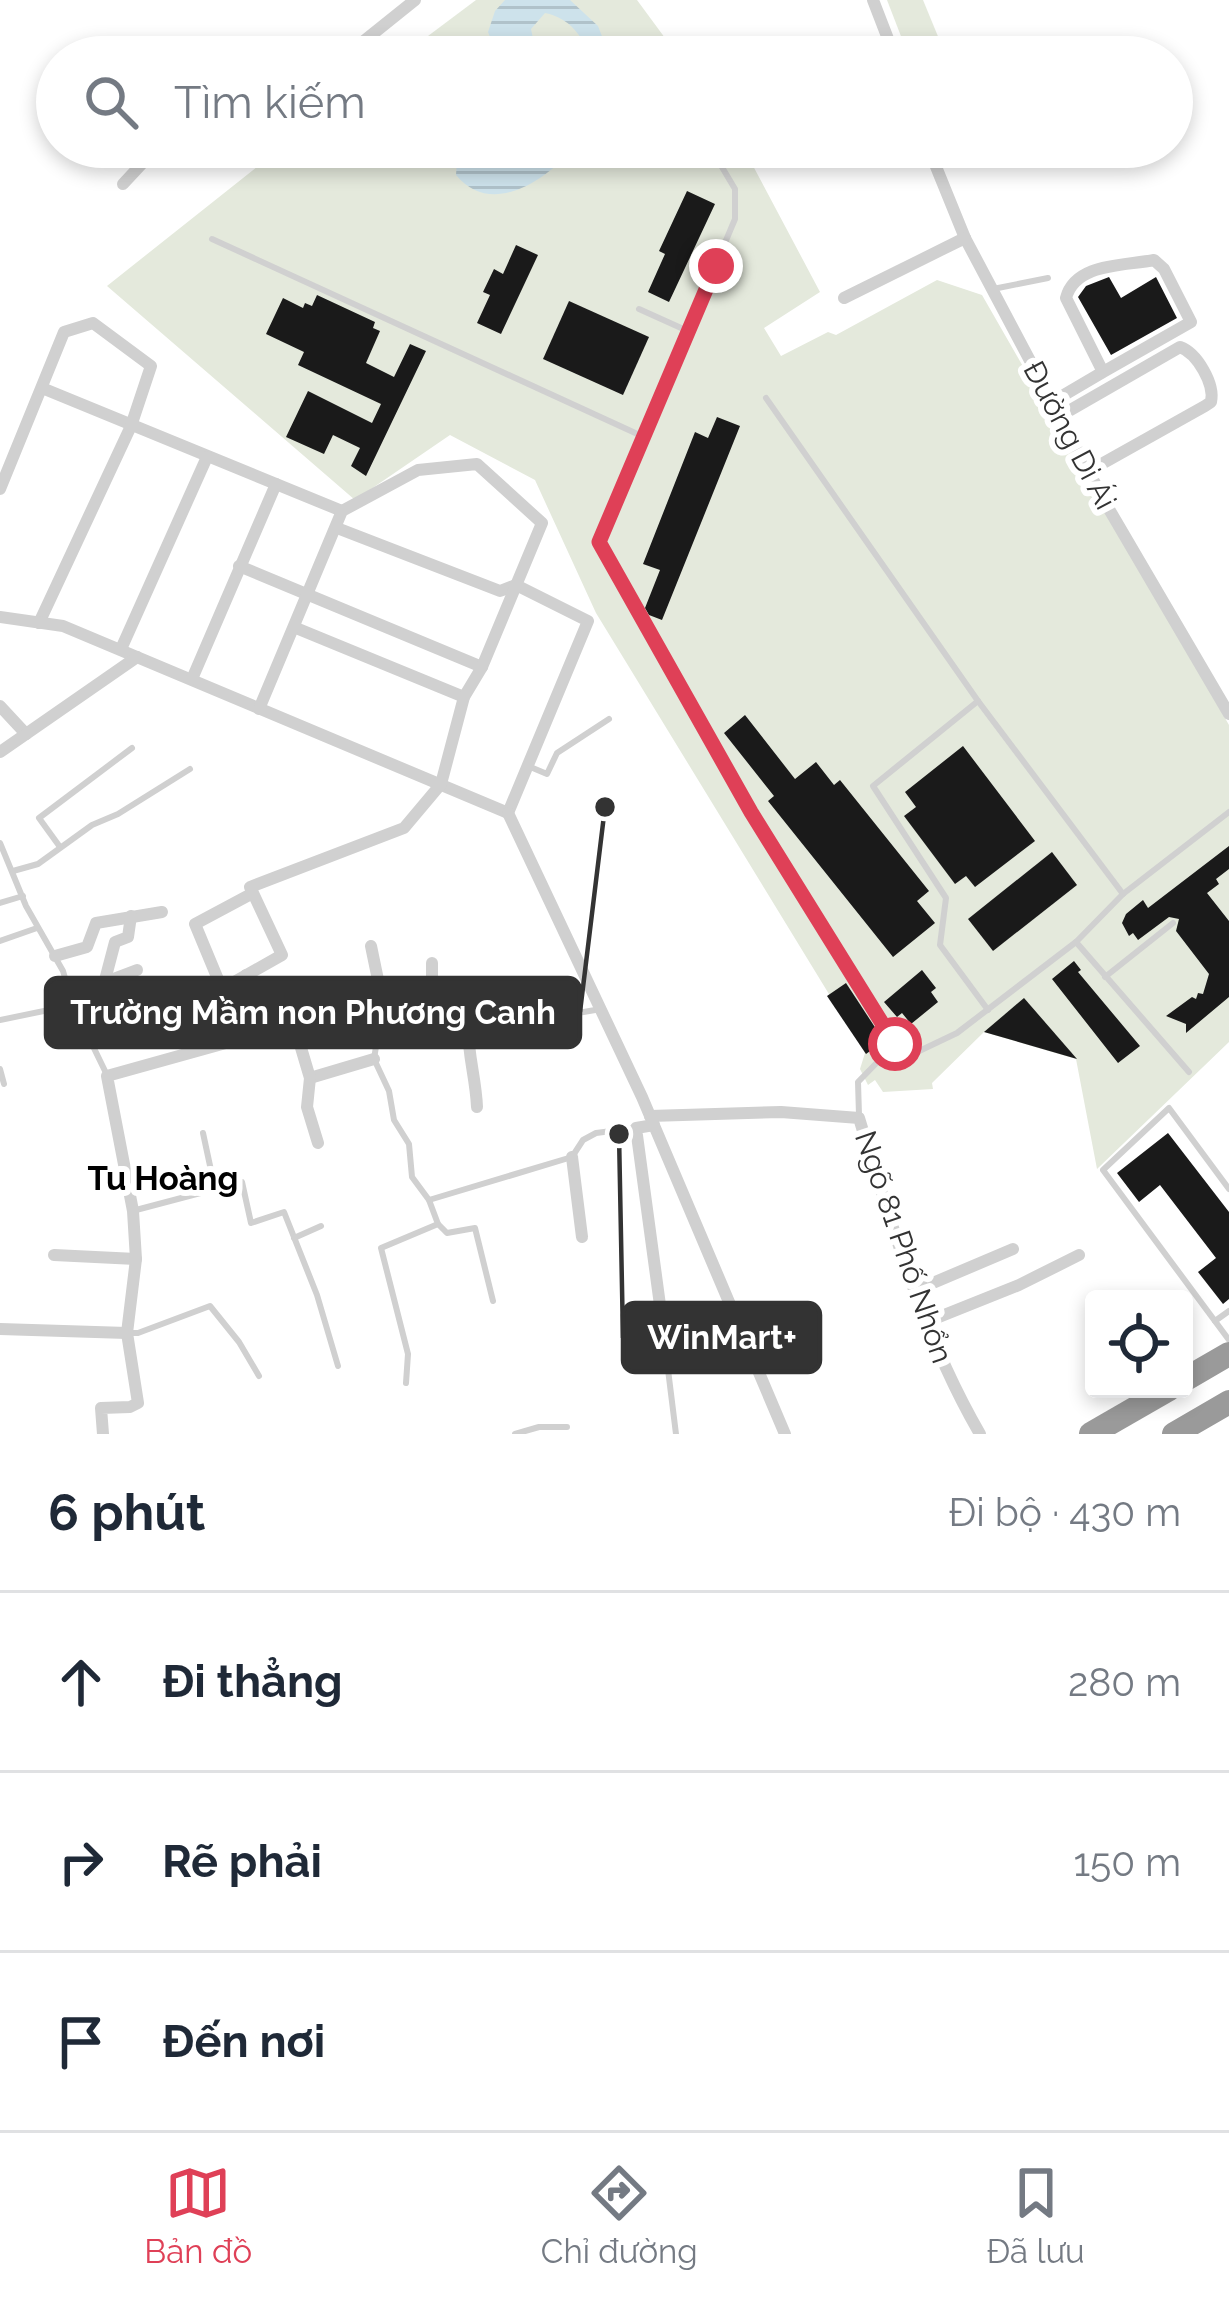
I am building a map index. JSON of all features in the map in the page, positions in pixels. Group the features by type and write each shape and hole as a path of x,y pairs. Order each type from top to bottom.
{"highway":[{"path":"1193,1375 1229,1354"},
{"path":"1091,1434 1153,1398"},
{"path":"1174,1434 1225,1412"}],"street":[{"path":"370,36 415,0"},
{"path":"873,0 887,36"},
{"path":"123,184 138,168"},
{"name":"Đường Di Ái","path":"937,168 965,238 1052,402 1229,714"},
{"path":"844,298 965,238"},
{"path":"1052,402 1191,322 1164,268 1154,260 1082,273 1070,283 1069,307 1103,372"},
{"path":"0,489 64,332 93,323 151,366 130,426 39,623"},
{"path":"1060,416 1180,347 1190,351 1210,386 1211,401 1205,406 1089,471"},
{"path":"41,388 342,512"},
{"path":"121,650 207,457"},
{"path":"253,893 195,924 221,989 282,955 253,893 250,887 404,828 442,784 464,698 482,667 542,523 477,464 418,470 342,512 260,709"},
{"path":"192,679 276,484"},
{"path":"337,528 500,591 516,585 588,621 508,812"},
{"path":"239,566 482,667"},
{"path":"0,617 63,626 508,812 652,1120 785,1434"},
{"path":"296,628 464,698"},
{"path":"0,752 137,657"},
{"path":"0,706 26,734"},
{"path":"55,956 87,947 96,923 162,913"},
{"path":"106,980 115,941 128,937 131,916"},
{"path":"371,946 388,1033"},
{"path":"432,963 432,1030"},
{"path":"72,1000 106,980 137,970"},
{"path":"246,975 262,1033"},
{"path":"104,1434 101,1408 138,1403 127,1334 136,1259 133,1211 107,1076 283,1027 299,1041 310,1078 307,1107 318,1143"},
{"path":"468,1028 477,1107"},
{"path":"310,1078 374,1059"},
{"name":"Ngõ 81 Phố Nhổn","path":"636,1128 652,1120 781,1112 860,1118 914,1291 957,1395 980,1434"},
{"path":"636,1128 660,1305"},
{"path":"572,1157 582,1238"},
{"path":"914,1291 1013,1249"},
{"path":"54,1255 136,1259"},
{"path":"928,1321 1079,1255"},
{"path":"0,1329 127,1334"}],"lane":[{"path":"722,168 738,203 730,234 599,542 751,812 895,1044 915,1053 956,1034 1076,942 1123,894 1229,812"},
{"path":"212,239 644,437"},
{"path":"992,289 1048,278"},
{"path":"639,309 690,332"},
{"path":"766,398 978,701 1123,894"},
{"path":"978,701 873,786 946,898 940,945 988,1010"},
{"path":"528,766 548,774 557,753 609,718"},
{"path":"60,848 39,818 132,748"},
{"path":"13,871 38,864 92,825 190,770"},
{"path":"0,843 107,1076"},
{"path":"0,904 23,896"},
{"path":"1105,977 1173,923"},
{"path":"0,941 37,928"},
{"path":"1076,942 1189,1072"},
{"path":"0,1020 72,1000"},
{"path":"493,1301 475,1228 447,1233 412,1177 410,1144 394,1120 389,1091 374,1059 378,1034 508,1025 601,1009"},
{"path":"860,1118 858,1082 895,1044"},
{"path":"0,1069 4,1084"},
{"path":"1229,1189 1169,1108 1103,1170 1229,1340"},
{"path":"429,1200 572,1157 596,1132 636,1128"},
{"path":"203,1133 215,1189"},
{"path":"133,1211 242,1182 251,1223 284,1212 317,1295 338,1366"},
{"path":"406,1383 408,1354 381,1248 438,1224"},
{"path":"294,1238 321,1226"},
{"path":"660,1305 676,1434"},
{"path":"127,1334 210,1306 259,1376"},
{"path":"1215,1322 1229,1311"},
{"path":"515,1434 539,1427 567,1427"}],"shaded area":[{"path":"476,0 637,0 664,36 428,36"},
{"path":"887,0 923,0 938,36 901,36"},
{"path":"256,168 754,168 820,292 764,328 781,356 828,332 836,335 937,280 982,295 1229,725 1229,1042 1097,1169 1076,1059 984,1032 932,1083 933,1089 883,1092 875,1080 868,1085 860,1069 865,1053 596,613 535,480 450,435 355,500 107,286"}],"water":[{"path":"505,0 570,0 598,26 602,36 579,36 562,19 545,13 531,29 532,36 490,36 495,11"},
{"path":"456,168 552,168 534,182 502,194 470,187 456,175"}],"building":[{"path":"687,191 715,204 669,302 648,292 665,254 659,251"},
{"path":"516,245 538,255 501,334 477,323 490,295 483,292 494,269 503,274"},
{"path":"1109,277 1121,298 1156,277 1177,318 1111,355 1078,297 1086,286"},
{"path":"317,295 375,322 373,328 380,331 366,363 394,377 410,344 426,351 366,476 351,466 360,448 333,435 324,454 286,437 308,391 372,423 381,404 298,365 304,352 266,334 283,298 303,308 305,303 312,306"},
{"path":"569,301 649,337 623,395 543,359"},
{"path":"717,417 740,426 662,620 645,608 660,570 643,564 695,432 708,438"},
{"path":"745,715 795,779 816,762 834,785 840,780 929,891 917,901 935,923 893,957 768,801 774,796 724,733"},
{"path":"963,746 1035,841 975,887 966,876 955,884 904,816 916,807 905,792"},
{"path":"1229,846 1229,869 1207,893 1229,921 1229,997 1186,1033 1186,1024 1166,1016 1203,994 1209,974 1176,931 1179,919 1169,917 1138,940 1133,933 1129,936 1122,923 1143,900 1148,908"},
{"path":"1052,852 1077,885 993,951 968,919"},
{"path":"1074,961 1140,1046 1118,1063 1052,979"},
{"path":"922,970 936,988 931,992 938,1002 911,1024 884,1002"},
{"path":"846,983 884,1041 866,1054 827,996"},
{"path":"1024,998 1077,1059 984,1032"},
{"path":"1168,1133 1229,1212 1229,1299 1223,1304 1198,1272 1216,1258 1160,1185 1139,1202 1117,1173"}],"place":[{"name":"Trường Mầm non Phương Canh","path":"605,807"},
{"name":"WinMart+","path":"619,1134"}],"district":[{"name":"Tu Hoàng","path":"163,1178"}],"route":[{"path":"716,266 599,542 751,812 895,1044"}]}
